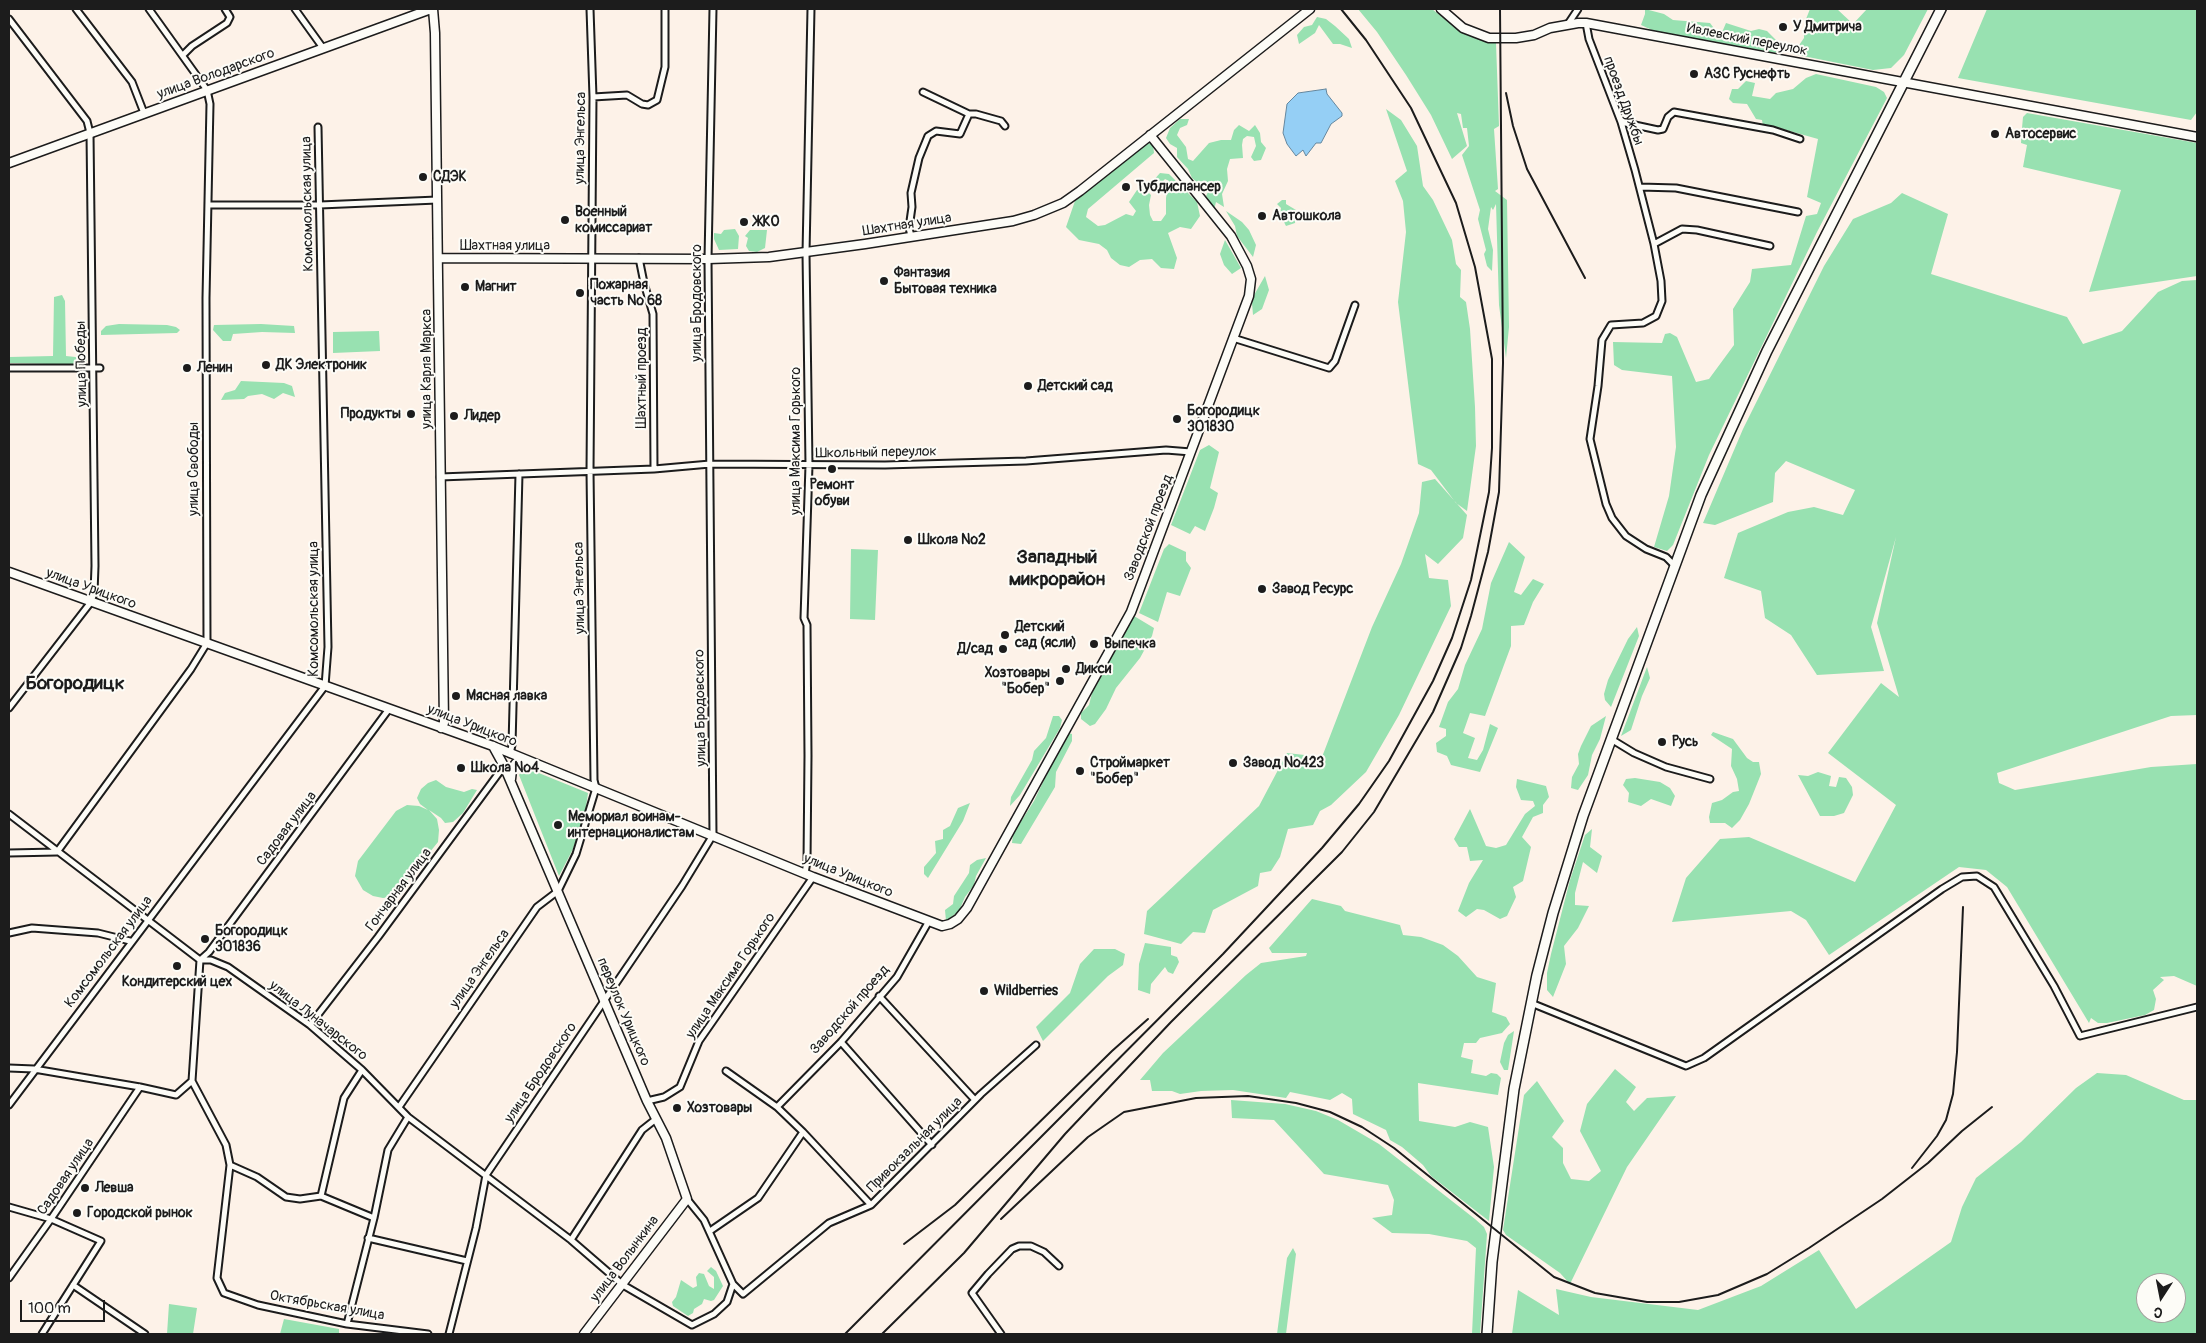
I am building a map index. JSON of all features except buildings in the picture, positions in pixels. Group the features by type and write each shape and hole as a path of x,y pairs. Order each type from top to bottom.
{"main road":[{"path":"1487,1334 1492,1262 1514,1089 1531,1003 1556,904 1583,816 1610,738 1701,495 1767,351 1941,9"}],"street":[{"path":"76,9 132,82 144,113"},
{"name":"улица Свободы","path":"57,852 191,669 206,643 210,104 207,90 149,9"},
{"path":"183,55 192,46 226,23 230,17 225,9"},
{"path":"295,9 323,48"},
{"name":"улица Володарского","path":"9,163 432,9"},
{"name":"улица Карла Маркса","path":"432,9 435,33 444,723 441,728"},
{"name":"улица Энгельса","path":"399,1107 537,907 558,891 576,854 596,788 594,780 590,471 593,97 590,9"},
{"path":"593,97 627,95 642,104 648,105 657,100 666,68 665,9"},
{"name":"улица Бродовского","path":"449,1334 476,1228 486,1175 682,886 713,836 708,259 714,9"},
{"name":"улица Максима Горького","path":"805,873 807,862 808,756 807,625 804,618 809,465 806,253 811,9"},
{"name":"Шахтная улица","path":"438,258 742,259 806,253 1013,221 1049,210 1080,191 1310,9"},
{"name":"Ивлевский переулок","path":"1441,9 1462,28 1489,38 1516,38 1568,24 1586,23 2197,136"},
{"path":"1568,24 1578,9"},
{"name":"улица Победы","path":"9,19 87,121 90,133 96,566 94,593 91,602 9,708"},
{"name":"проезд Дружбы","path":"1586,23 1589,39 1621,122 1640,187 1654,244 1661,281 1662,302 1656,316 1643,323 1611,325 1602,340 1598,386 1590,439 1592,453 1606,504 1612,518 1626,536 1646,549 1666,557 1675,566"},
{"path":"923,92 969,114 1001,121 1005,126"},
{"path":"1621,122 1658,130 1663,129 1668,117 1674,112 1773,130 1800,139"},
{"path":"911,236 909,228 912,207 911,193 919,158 928,136 936,131 960,134 969,114"},
{"name":"Комсомольская улица","path":"9,1105 130,941 148,920 325,686 328,647 318,127"},
{"name":"Заводской проезд","path":"950,924 958,919 967,908 1131,612 1249,296 1251,280 1247,266 1231,236 1150,135"},
{"path":"1640,187 1676,188 1798,212"},
{"path":"208,205 320,206 437,200"},
{"path":"1654,244 1682,229 1697,230 1770,246"},
{"name":"Шахтный проезд","path":"639,258 653,314 654,469"},
{"path":"1233,338 1329,368 1335,361 1355,305"},
{"path":"9,368 100,368"},
{"name":"Школьный переулок","path":"440,477 654,469 710,464 809,465 1026,461 1166,450 1191,452"},
{"path":"510,754 512,745 519,474"},
{"name":"улица Урицкого","path":"9,572 493,746 813,877 942,926 950,924"},
{"name":"Садовая улица","path":"200,960 209,952 389,709"},
{"path":"1610,738 1634,753 1666,767 1710,779"},
{"name":"переулок Урицкого","path":"493,746 511,782 647,1101 666,1138 687,1199 710,1231 733,1284"},
{"path":"511,782 512,770 516,764 527,761"},
{"name":"Гончарная улица","path":"310,1025 378,937 504,766"},
{"name":"улица Луначарского","path":"9,814 200,960 211,960 228,967 310,1025 362,1070 408,1117 571,1240 623,1285 692,1325 714,1314 727,1302 733,1284"},
{"path":"9,853 57,852"},
{"path":"1531,1003 1686,1066 1704,1058 1942,889 1962,877 1977,876 1994,887 2054,986 2080,1036 2197,1007"},
{"name":"улица Максима Горького","path":"647,1101 664,1097 680,1087 699,1041 813,877"},
{"name":"Заводской проезд","path":"778,1107 841,1042 879,996 897,978 929,921"},
{"path":"9,934 32,928 98,933 130,941"},
{"path":"200,960 192,1081 226,1146 230,1165 257,1177 286,1197 300,1199 321,1196 374,1218"},
{"path":"879,996 975,1100"},
{"path":"841,1042 932,1145"},
{"name":"Привокзальная улица","path":"733,1284 743,1294 829,1223 871,1205 975,1100 1036,1045"},
{"path":"9,1068 34,1069 176,1095 192,1081"},
{"path":"321,1196 344,1098 362,1070"},
{"path":"726,1071 778,1107 871,1205"},
{"name":"Садовая улица","path":"9,1278 140,1087"},
{"path":"347,1324 374,1218 388,1150 408,1117"},
{"path":"571,1240 642,1130 656,1118"},
{"path":"710,1231 758,1198 803,1132"},
{"name":"Октябрьская улица","path":"230,1165 217,1278 224,1293 258,1305 347,1324 428,1334"},
{"name":"улица Волынкина","path":"584,1334 687,1199"},
{"path":"9,1207 51,1219 100,1241 42,1334"},
{"path":"368,1238 467,1261"},
{"path":"1001,1334 972,1294 988,1274 1012,1249 1019,1246 1031,1246 1044,1252 1059,1266"},
{"path":"73,1285 145,1334"}],"green space":[{"path":"1358,9 1432,9 1460,31 1496,43 1499,126 1494,129 1498,189 1495,191 1507,200 1509,327 1506,358 1499,305 1496,204 1493,210 1491,207 1488,229 1493,250 1492,271 1487,266 1484,254 1486,250 1478,219 1480,210 1462,155 1469,146 1467,128 1463,128 1461,114 1457,113 1467,146 1452,159 1431,115 1406,75 1377,32"},
{"path":"1645,9 1664,14 1673,20 1710,23 1716,31 1723,30 1726,23 1751,31 1759,29 1767,31 1782,46 1775,53 1654,31 1641,25"},
{"path":"1810,9 1837,9 1853,24 1867,9 1928,9 1904,55 1891,68 1873,70 1793,54 1804,38 1804,24"},
{"path":"1987,9 2197,9 2197,112 2191,120 1958,78"},
{"path":"1317,17 1326,19 1335,26 1349,39 1352,48 1333,44 1319,25 1315,33 1299,44 1297,35 1304,27 1312,25"},
{"path":"1816,74 1876,87 1884,92 1887,98 1817,232 1709,455 1673,545 1667,551 1654,547 1669,496 1676,447 1672,376 1622,370 1614,365 1613,342 1662,343 1665,334 1670,333 1677,337 1696,382 1709,379 1734,345 1733,309 1750,282 1752,269 1791,265 1806,216 1817,214 1821,203 1807,197 1818,139 1779,128 1763,126 1762,120 1756,119 1747,104 1733,103 1729,99 1732,89 1738,89 1746,81 1755,83 1752,96 1770,99 1776,93 1793,89 1806,78"},
{"path":"1386,109 1401,120 1417,146 1423,186 1433,200 1452,240 1456,264 1461,270 1460,297 1466,302 1470,329 1476,446 1467,511 1456,503 1431,470 1418,464 1398,302 1406,232 1403,201 1395,181 1407,171"},
{"path":"2027,113 2197,143 2197,276 2089,292 2121,190 2023,167 2027,145 2021,143 2022,128 2023,117"},
{"path":"1180,119 1189,119 1187,125 1180,128 1177,135 1186,147 1188,159 1193,161 1209,143 1231,140 1234,130 1239,125 1249,131 1255,125 1260,133 1261,142 1266,148 1261,160 1254,161 1251,157 1256,146 1254,137 1247,136 1243,139 1243,158 1230,159 1227,169 1228,181 1222,194 1224,207 1216,202 1214,210 1206,196 1209,190 1192,178 1188,169 1177,157 1177,148 1170,144 1166,138 1170,128"},
{"path":"1146,143 1153,144 1154,153 1088,209 1086,217 1098,226 1105,225 1126,214 1133,216 1136,211 1129,202 1137,190 1145,189 1151,195 1149,205 1153,221 1161,221 1166,214 1169,181 1165,179 1159,186 1151,188 1152,182 1160,173 1169,174 1197,202 1200,216 1191,229 1180,227 1168,233 1177,258 1174,269 1161,268 1152,259 1140,260 1129,267 1120,265 1099,244 1079,240 1066,227 1075,201"},
{"path":"1902,193 1948,214 1931,274 2067,317 2083,344 2122,331 2158,292 2182,281 2197,280 2197,715 2171,716 1997,773 1999,783 2015,790 2151,767 2197,764 2197,986 2174,976 2160,977 2164,980 2153,990 2156,999 2154,1010 2145,1015 2107,1023 2098,1023 2091,1018 2089,1023 2007,887 1986,870 1959,867 1829,955 1806,920 1791,911 1672,922 1686,878 1720,839 1749,837 1855,882 1896,805 1828,753 1881,683 1899,697 1877,623 1896,537 1871,627 1884,671 1817,675 1791,635 1765,618 1761,591 1724,578 1738,533 1788,512 1814,507 1843,515 1855,490 1786,461 1775,473 1773,502 1715,525 1703,523 1743,429 1824,266 1853,219 1891,203"},
{"path":"1282,200 1286,200 1286,204 1296,210 1295,223 1286,226 1280,214 1281,208 1277,204"},
{"path":"1226,211 1242,222 1249,230 1256,245 1253,257 1237,236 1235,226"},
{"path":"735,229 739,236 738,249 719,250 714,239 714,233 721,234 724,230"},
{"path":"750,230 767,230 765,248 757,252 749,251 746,246 748,238 745,236"},
{"path":"1225,240 1241,268 1232,274 1224,265 1220,254"},
{"path":"1265,276 1269,290 1262,309 1253,315 1252,303 1254,295"},
{"path":"62,295 65,301 66,356 85,358 87,360 85,365 9,363 9,357 53,356 54,297"},
{"path":"119,324 167,325 180,330 177,333 101,335 101,331 106,326"},
{"path":"261,324 294,326 295,333 262,332 233,334 231,341 223,341 213,330 214,325"},
{"path":"379,331 380,351 333,353 333,332"},
{"path":"241,381 284,383 292,386 295,397 283,393 274,399 262,394 248,396 244,399 221,400 225,393 235,390"},
{"path":"1209,445 1219,452 1210,488 1218,493 1205,531 1195,526 1190,534 1171,525 1200,450"},
{"path":"1435,479 1467,515 1463,538 1438,564 1425,554 1429,578 1448,580 1451,606 1399,715 1366,772 1331,805 1320,811 1313,825 1288,829 1280,857 1271,871 1260,873 1258,886 1213,910 1205,933 1193,932 1181,944 1144,934 1147,911 1259,806 1287,753 1322,757 1372,627 1401,564 1419,513 1422,482"},
{"path":"1509,542 1525,557 1514,592 1521,595 1533,579 1544,584 1533,602 1524,625 1511,626 1511,646 1485,716 1470,713 1463,733 1475,738 1468,758 1477,760 1483,750 1490,724 1498,728 1480,772 1451,765 1447,756 1437,752 1436,743 1446,736 1446,729 1439,727 1448,702 1458,689 1465,665 1482,629 1491,583"},
{"path":"1169,544 1186,552 1186,561 1191,568 1180,596 1167,592 1158,622 1139,613 1164,549"},
{"path":"851,549 878,550 875,620 850,619"},
{"path":"1134,616 1154,628 1152,636 1140,658 1116,688 1106,709 1095,724 1090,726 1081,719 1081,713 1089,705 1092,693"},
{"path":"1637,627 1639,636 1611,707 1605,700 1604,694 1608,680 1628,639"},
{"path":"1647,667 1650,678 1631,730 1621,736"},
{"path":"1053,716 1059,716 1062,720 1060,728 1020,795 1010,806 1011,797 1032,760 1034,751 1046,738"},
{"path":"1606,716 1600,739 1592,755 1588,775 1578,790 1571,788 1572,777 1579,764 1578,754 1581,746 1591,726"},
{"path":"1713,732 1733,739 1747,758 1753,762 1759,762 1761,774 1749,804 1740,820 1732,828 1725,823 1710,823 1709,817 1712,803 1722,800 1733,792 1739,791 1737,779 1731,766 1732,749 1711,735"},
{"path":"1068,733 1072,734 1072,741 1056,772 1055,787 1021,844 1012,843 1013,834 1034,801"},
{"path":"524,767 588,793 585,814 573,849 559,876 519,775"},
{"path":"1818,772 1831,776 1829,786 1836,787 1839,777 1846,778 1852,787 1853,795 1844,813 1834,816 1820,816 1798,775 1808,776"},
{"path":"1635,778 1660,782 1670,788 1675,796 1671,806 1651,799 1641,806 1628,802 1629,793 1623,785 1626,779"},
{"path":"1517,779 1546,786 1549,797 1543,805 1543,813 1533,817 1522,837 1531,847 1523,881 1513,887 1516,897 1507,916 1500,919 1484,910 1477,909 1466,917 1458,911 1469,883 1483,860 1470,861 1467,847 1459,847 1454,839 1470,809 1486,846 1496,848 1506,845 1525,814 1535,806 1533,801 1521,800 1516,787"},
{"path":"436,780 446,787 464,792 472,789 477,790 463,813 453,822 445,823 429,810 437,819 439,830 438,842 397,893 391,897 383,898 373,896 363,890 355,876 358,861 396,811 407,805 419,806 428,810 420,804 417,798 421,789 428,783"},
{"path":"970,803 963,821 928,878 924,874 924,867 936,853 935,841 943,839 943,830 950,826 958,808"},
{"path":"1592,829 1590,847 1602,856 1597,873 1583,862 1575,893 1575,905 1589,906 1578,928 1564,946 1566,964 1553,997 1547,990 1547,973 1551,954 1570,880 1585,835"},
{"path":"986,858 976,876 974,885 965,897 959,911 946,921 945,910 953,904 954,896 969,873 970,865 977,860"},
{"path":"1312,899 1341,906 1345,911 1400,925 1403,935 1421,937 1443,945 1458,956 1477,977 1496,983 1492,1012 1506,1017 1510,1024 1502,1033 1480,1038 1476,1043 1464,1043 1461,1057 1473,1060 1471,1073 1486,1076 1491,1073 1497,1074 1501,1078 1498,1095 1418,1083 1419,1121 1455,1127 1470,1122 1488,1127 1494,1167 1489,1221 1431,1176 1423,1165 1402,1147 1390,1140 1386,1130 1353,1114 1352,1099 1342,1093 1330,1100 1290,1092 1286,1098 1233,1090 1180,1094 1172,1091 1152,1091 1150,1080 1140,1080 1163,1053 1261,963 1306,956 1307,953 1272,953 1269,948"},
{"path":"1145,943 1171,947 1171,955 1177,957 1179,962 1173,974 1168,972 1165,967 1151,984 1150,994 1138,990 1139,964"},
{"path":"1094,949 1115,949 1125,954 1123,965 1108,976 1043,1041 1036,1027 1070,993 1080,964"},
{"path":"1514,1031 1508,1070 1504,1070 1500,1062 1504,1043 1508,1035"},
{"path":"1615,1069 1636,1087 1626,1102 1634,1111 1647,1098 1676,1096 1627,1167 1570,1284 1560,1273 1506,1235 1503,1230 1524,1095 1537,1081 1564,1121 1552,1137 1563,1148 1563,1163 1571,1179 1589,1181 1601,1171 1580,1131 1587,1104"},
{"path":"2097,1073 2126,1075 2184,1100 2197,1100 2197,1334 1512,1334 1518,1290 1559,1315 1556,1289 1591,1297 1698,1310 1761,1286 1819,1250 1856,1309 1951,1242 1962,1207 1976,1178 2021,1142 2076,1088"},
{"path":"1231,1100 1285,1104 1316,1111 1338,1120 1379,1144 1484,1227 1487,1234 1480,1334 1472,1334 1476,1248 1467,1241 1429,1234 1392,1233 1372,1218 1392,1215 1394,1200 1388,1185 1324,1174 1274,1120 1232,1118"},
{"path":"1293,1248 1296,1254 1286,1334 1277,1334 1287,1258"},
{"path":"711,1267 716,1271 723,1286 714,1300 704,1299 702,1304 688,1316 673,1306 672,1302 676,1297 681,1280 693,1288 697,1286 696,1277 699,1273 704,1274 709,1286 714,1289 714,1277 707,1271"},
{"path":"169,1304 197,1308 193,1334 167,1334"},
{"path":"284,1319 339,1329 339,1334 280,1334"}],"water":[{"path":"1326,89 1327,94 1342,113 1342,116 1331,124 1321,143 1316,143 1306,156 1303,150 1296,156 1287,144 1283,133 1287,104 1298,93"}],"railway":[{"path":"845,1334 1223,954 1322,848 1359,804 1389,761 1433,681 1452,638 1471,580 1489,492 1492,448 1492,359 1475,267 1456,203 1411,108 1366,40 1341,9"},
{"path":"882,1334 964,1253 1065,1134 1171,1022 1342,852 1374,812 1433,712 1461,648 1471,616 1488,552 1499,492 1503,363 1500,9"},
{"path":"1506,93 1513,126 1527,169 1585,278"},
{"path":"1912,1168 1937,1136 1946,1120 1953,1094 1957,1052 1963,907"},
{"path":"904,1244 955,1205 1112,1051 1148,1019"},
{"path":"1001,1219 1088,1137 1124,1112 1196,1098 1248,1096 1296,1103 1330,1112 1362,1127 1394,1148 1554,1277 1595,1293 1647,1302 1679,1302 1718,1295 1767,1274 1809,1248 1882,1199 1928,1163 1962,1131 1992,1107"}],"place":[{"name":"У Дмитрича","path":"1783,27"},
{"name":"АЗС Руснефть","path":"1694,74"},
{"name":"Автосервис","path":"1995,134"},
{"name":"СДЭК","path":"423,177"},
{"name":"Тубдиспансер","path":"1126,187"},
{"name":"Автошкола","path":"1262,216"},
{"name":"Военный комиссариат","path":"565,220"},
{"name":"ЖКО","path":"744,222"},
{"name":"Фантазия Бытовая техника","path":"884,281"},
{"name":"Магнит","path":"465,287"},
{"name":"Пожарная часть № 68","path":"580,293"},
{"name":"ДК Электроник","path":"266,365"},
{"name":"Ленин","path":"187,368"},
{"name":"Детский сад","path":"1028,386"},
{"name":"Продукты","path":"411,414"},
{"name":"Лидер","path":"454,416"},
{"name":"Богородицк 301830","path":"1177,419"},
{"name":"Ремонт обуви","path":"832,469"},
{"name":"Школа №2","path":"908,540"},
{"name":"Завод Ресурс","path":"1262,589"},
{"name":"Детский сад (ясли)","path":"1005,635"},
{"name":"Выпечка","path":"1094,644"},
{"name":"Д/сад","path":"1003,649"},
{"name":"Дикси","path":"1066,669"},
{"name":"Хозтовары \"Бобер\"","path":"1060,681"},
{"name":"Мясная лавка","path":"456,696"},
{"name":"Русь","path":"1662,742"},
{"name":"Завод №423","path":"1233,763"},
{"name":"Школа №4","path":"461,768"},
{"name":"Строймаркет \"Бобер\"","path":"1080,771"},
{"name":"Мемориал воинам- интернационалистам","path":"558,825"},
{"name":"Богородицк 301836","path":"205,939"},
{"name":"Кондитерский цех","path":"177,966"},
{"name":"Wildberries","path":"984,991"},
{"name":"Хозтовары","path":"677,1108"},
{"name":"Левша","path":"85,1188"},
{"name":"Городской рынок","path":"77,1213"}],"district":[{"name":"Западный микрорайон","path":"1057,569"},
{"name":"Богородицк","path":"75,684"}]}
